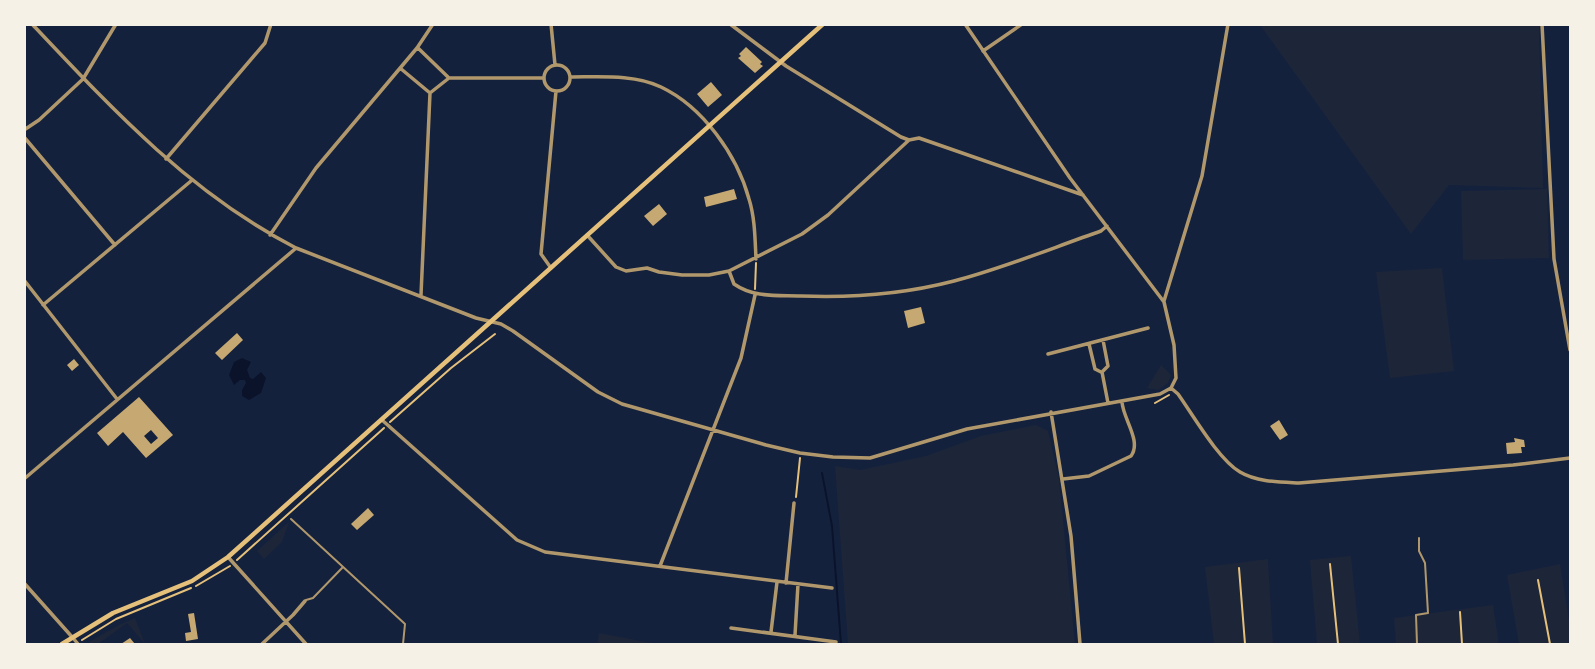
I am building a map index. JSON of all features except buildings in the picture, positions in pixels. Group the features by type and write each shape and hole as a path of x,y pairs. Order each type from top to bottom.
{"main road":[{"path":"62,645 113,613 194,580 228,557 823,24"}],"street":[{"path":"32,24 83,79 166,159 191,181 270,235 296,248 513,331 598,392 622,404 713,432 800,453 853,459 870,458 967,429 1160,394 1171,388 1176,378 1171,324 1164,302 1083,195 965,24"},
{"path":"24,130 39,120 83,79 116,24"},
{"path":"166,159 265,43 271,24"},
{"path":"270,235 316,168 417,48 433,24"},
{"path":"551,24 555,65"},
{"path":"730,24 819,88 909,140"},
{"path":"983,51 1022,24"},
{"path":"1164,302 1202,176 1228,24"},
{"path":"1542,24 1554,259 1570,350"},
{"path":"417,48 449,78"},
{"path":"555,65 565,67 570,76 566,87 556,91 547,87 544,78 547,69 555,65"},
{"path":"400,68 430,93"},
{"path":"570,76 625,78 660,86 696,109 731,157 747,192 753,218 756,259"},
{"path":"421,295 430,93 449,78 544,78"},
{"path":"551,268 541,254 556,91"},
{"path":"24,137 116,245"},
{"path":"587,235 616,267 626,271 647,268 682,275 709,275 729,271 802,234 828,215 909,140 919,138 1083,195"},
{"path":"43,305 191,181"},
{"path":"729,271 734,284 755,294 849,296 901,292 987,271 1101,231 1107,226"},
{"path":"24,479 296,248"},
{"path":"24,280 117,399"},
{"path":"660,566 741,358 755,294"},
{"path":"1048,354 1148,328"},
{"path":"1102,372 1108,366 1103,340"},
{"path":"1089,344 1095,369 1102,372"},
{"path":"1102,372 1108,403"},
{"path":"1171,388 1225,459 1239,471 1257,479 1299,483 1570,458"},
{"path":"1063,480 1089,476 1131,456 1134,452 1135,443 1123,412 1122,401"},
{"path":"1051,412 1074,564 1080,645"},
{"path":"382,420 517,540 545,552 832,588"},
{"path":"786,583 795,501"},
{"path":"228,557 306,645"},
{"path":"771,632 777,582"},
{"path":"24,583 78,645"},
{"path":"795,635 798,584"},
{"path":"262,645 305,601"},
{"path":"731,628 835,642"}],"lane":[{"path":"291,519 405,624 403,645"},
{"path":"1417,645 1416,615 1428,614 1425,562 1419,551 1419,538"},
{"path":"305,601 313,598 343,567"}],"path":[{"path":"755,294 756,259"},
{"path":"795,501 800,453"},
{"path":"281,510 291,519"},
{"path":"1330,564 1338,645"},
{"path":"1239,568 1245,645"},
{"path":"1538,580 1550,645"},
{"path":"1460,612 1462,645"}],"shaded area":[{"path":"1260,25 1539,25 1543,188 1449,185 1411,234"},
{"path":"1547,189 1549,258 1463,260 1461,191"},
{"path":"1442,268 1454,371 1390,378 1376,272"},
{"path":"242,358 251,362 247,370 250,378 253,379 261,372 266,378 261,393 249,400 242,396 245,380 234,385 229,375 234,362"},
{"path":"1161,365 1171,375 1168,383 1158,390 1147,388"},
{"path":"1036,425 1048,431 1059,479 1075,644 848,644 835,466 860,470 926,456 981,436"},
{"path":"289,522 282,542 264,559 257,551"},
{"path":"1351,556 1360,644 1317,644 1310,560"},
{"path":"1268,559 1273,644 1214,644 1205,567"},
{"path":"1560,564 1570,626 1570,644 1519,644 1507,575"},
{"path":"1493,605 1499,644 1396,644 1394,618"},
{"path":"135,618 145,644 127,623 98,644 89,642 119,625"},
{"path":"599,633 656,644 597,644"}],"waterway":[{"path":"822,473 832,526 841,644"}]}
